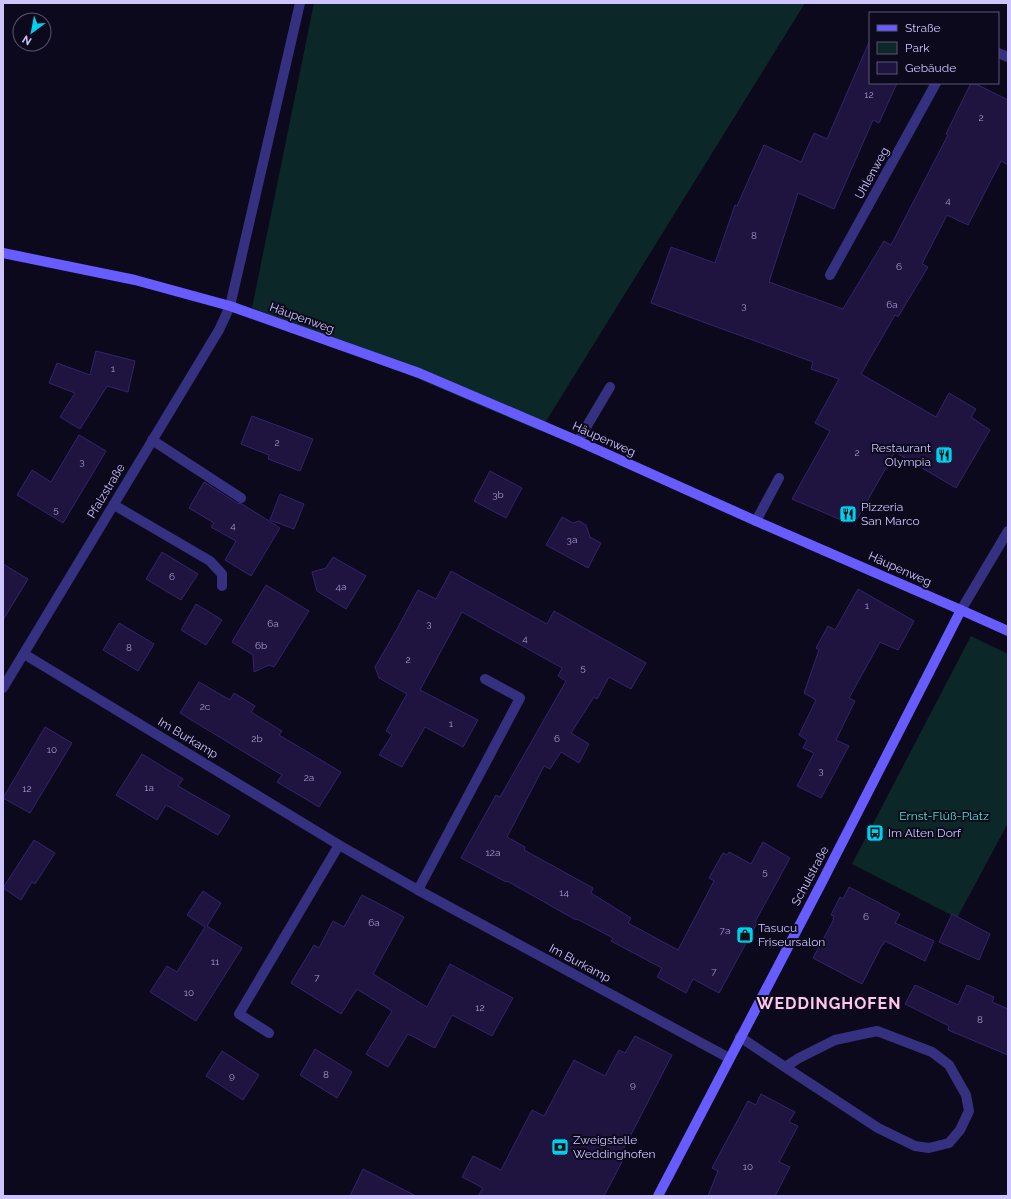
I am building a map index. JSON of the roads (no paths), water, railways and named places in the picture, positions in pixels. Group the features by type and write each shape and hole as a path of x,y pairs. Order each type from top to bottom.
{"street":[{"path":"230,306 300,3"},
{"name":"Uhlenweg","path":"830,275 935,84"},
{"name":"Häupenweg","path":"3,253 135,280 230,306 419,373 578,441 756,521 1008,631"},
{"name":"Pfalzstraße","path":"3,688 219,330 230,306"},
{"path":"578,441 610,387"},
{"path":"152,440 241,498"},
{"path":"756,521 780,478"},
{"path":"114,505 210,561 222,574 222,586"},
{"path":"961,610 1008,530"},
{"name":"Schulstraße","path":"658,1196 729,1058 822,884 961,610"},
{"name":"Im Burkamp","path":"24,654 339,845 418,890 729,1058"},
{"path":"418,890 520,698 485,679"},
{"path":"269,1033 239,1014 339,845"},
{"path":"740,1038 878,1128 915,1146 929,1148 949,1143 960,1130 969,1111 966,1095 949,1065 932,1052 877,1031 835,1040 799,1058 785,1067"}],"place":[{"name":"Restaurant Olympia","path":"944,455"},
{"name":"Pizzeria San Marco","path":"848,514"},
{"name":"Im Alten Dorf","path":"875,833"},
{"name":"Tasucu Friseursalon","path":"745,935"},
{"name":"Zweigstelle Weddinghofen","path":"560,1147"}],"district":[{"name":"WEDDINGHOFEN","path":"829,1003"}],"park label":[{"name":"Ernst-Flüß-Platz","path":"944,816"}]}
